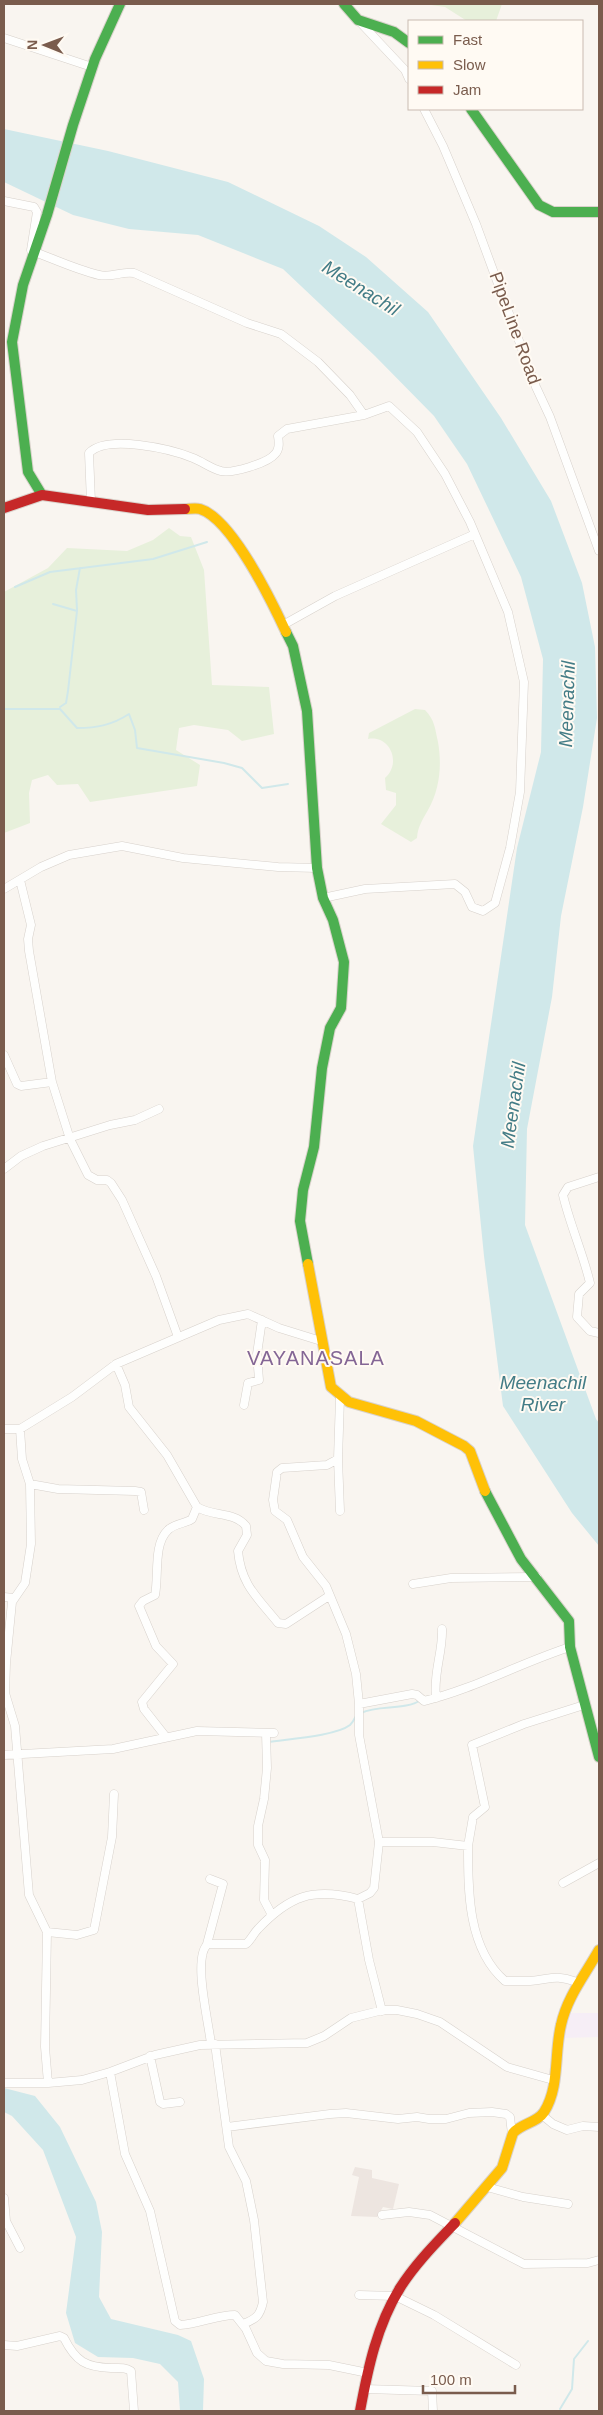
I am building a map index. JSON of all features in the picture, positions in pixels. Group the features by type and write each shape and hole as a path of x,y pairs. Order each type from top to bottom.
{"main road":[{"path":"42,495 28,472 12,342 23,285 47,215 73,125 92,67 120,4"},
{"path":"344,4 358,20 394,32 408,42"},
{"path":"473,110 539,205 554,212 599,212"},
{"path":"4,508 42,495 148,510 200,508 220,522 231,535 269,596 283,625 293,646 307,712 317,868 323,898 333,920 344,962 341,1008 330,1028 322,1068 314,1147 303,1190 300,1221 331,1387 340,1398 353,1404 415,1421 464,1446 474,1460 489,1502 521,1559 569,1620 570,1647 599,1757"},
{"path":"360,2411 382,2319 396,2296 411,2272 450,2226 475,2202 504,2164 512,2134 516,2130 534,2122 548,2106 562,2017 577,1982 599,1952"}],"street":[{"path":"358,20 405,70 408,77"},
{"path":"4,38 92,67"},
{"name":"PipeLine Road","path":"425,110 443,146 476,224 536,387 550,416 599,551"},
{"path":"4,201 34,206 37,212 30,254 100,276 114,277 123,271 134,273 247,323 281,334 324,369 350,395 364,415"},
{"path":"91,502 89,453 93,448 118,444 152,447 192,458 222,472 264,462 276,454 279,446 278,436 287,429 364,415 389,406 417,432 445,474 475,534 508,612 524,682 520,792 510,848 496,903 483,911 472,907 465,892 455,884 365,889 323,898"},
{"path":"283,625 335,596 475,534"},
{"path":"4,889 41,867 69,855 122,846 183,858 278,867 317,868"},
{"path":"20,880 30,918 29,952 52,1082 70,1139 88,1175 97,1180 107,1180 122,1200 156,1276 178,1337"},
{"path":"4,1056 17,1084 21,1086 52,1082"},
{"path":"4,1169 21,1156 43,1146 110,1125 135,1120 159,1109"},
{"path":"599,1177 568,1187 563,1195 571,1226 584,1257 590,1283 580,1294 577,1317 590,1331 599,1333"},
{"path":"4,1429 20,1429 72,1397 116,1364 219,1320 248,1314 279,1328 321,1340"},
{"path":"244,1405 248,1383 259,1380 257,1354 262,1320"},
{"path":"116,1364 125,1385 129,1407 166,1455 197,1508 205,1512 238,1518 246,1526 246,1534 238,1551 244,1579 256,1598 278,1623 286,1624 329,1596"},
{"path":"340,1398 338,1459 340,1511"},
{"path":"20,1429 22,1459 30,1484 31,1544 28,1571 22,1588 14,1598 6,1662 5,1692 15,1726 29,1895 47,1932 45,2047 48,2083"},
{"path":"207,1944 246,1944 256,1931 279,1909 311,1893 358,1899 370,1893 374,1888 379,1842 369,1782 361,1750 356,1674 346,1634 326,1586 303,1557 287,1520 275,1511 273,1500 277,1472 282,1468 327,1465 338,1459"},
{"path":"30,1484 58,1489 141,1492 144,1510"},
{"path":"166,1737 144,1709 142,1702 171,1668 172,1664 156,1646 139,1606 143,1601 155,1595 162,1539 167,1531 176,1524 192,1518 197,1508"},
{"path":"413,1584 451,1578 537,1577"},
{"path":"4,1597 14,1598"},
{"path":"436,1698 435,1678 443,1638 442,1628"},
{"path":"359,1704 412,1694 417,1695 424,1701 436,1698 533,1659 570,1647"},
{"path":"577,1982 556,1977 530,1981 505,1981 498,1975 479,1945 468,1886 468,1846 473,1816 485,1807 472,1745 524,1724 584,1705"},
{"path":"4,1755 113,1749 197,1731 270,1733 267,1748 264,1799 258,1826 258,1845 265,1860 264,1900 272,1915"},
{"path":"47,1932 77,1934 88,1933 94,1930 112,1837 114,1794"},
{"path":"379,1842 433,1842 468,1846"},
{"path":"563,1883 599,1863"},
{"path":"210,1879 223,1884 207,1944 201,1954 201,1970 229,2147 240,2166 254,2220 263,2302 261,2314 256,2320 243,2324"},
{"path":"358,1899 369,1960 382,2010"},
{"path":"4,2083 48,2083 82,2080 110,2072 150,2056 213,2044 307,2043 324,2036 351,2018 382,2010 397,2010 418,2014 440,2022 507,2067 553,2080"},
{"path":"150,2056 160,2102 163,2104 180,2102"},
{"path":"110,2072 116,2115 125,2154 150,2211 174,2321 180,2325 192,2324 225,2315 235,2315 243,2324 257,2354 266,2361 283,2364 329,2365 368,2373"},
{"path":"227,2127 346,2113 398,2119 417,2116 429,2119 446,2119 469,2112 492,2112 510,2117 512,2134"},
{"path":"542,2115 553,2124 567,2130 583,2126 599,2128"},
{"path":"487,2187 523,2197 568,2204"},
{"path":"4,2198 6,2221 20,2248"},
{"path":"382,2215 419,2212 430,2215 524,2264 588,2263 599,2260"},
{"path":"359,2295 396,2296 434,2315 516,2365"},
{"path":"4,2345 17,2346 60,2336 64,2338 80,2361 90,2367 126,2368 131,2371 134,2411"},
{"path":"365,2389 432,2391 432,2411"}],"shaded area":[{"path":"567,2013 599,2013 599,2037 562,2038"},
{"path":"355,2167 372,2170 372,2178 399,2184 393,2209 383,2207 377,2217 351,2216 359,2177 352,2175"}],"green space":[{"path":"424,4 502,4 496,20 465,20 445,7"},
{"path":"169,528 180,536 191,537 204,570 212,685 269,687 274,734 242,741 228,730 194,725 179,728 176,750 200,765 197,786 90,802 78,784 57,785 48,775 32,780 29,793 30,823 4,833 4,592 48,568 67,548 127,551 153,540"},
{"path":"415,709 425,710 433,721 438,742 440,768 432,802 418,830 417,838 411,842 381,824 396,805 396,793 386,790 385,778 393,765 393,758 388,746 382,741 368,739 369,733"}],"water":[{"name":"Meenachil River","path":"4,129 108,151 228,182 319,226 366,257 428,312 501,418 551,501 582,583 595,647 597,718 583,807 561,916 552,997 527,1129 525,1225 599,1423 599,1546 572,1513 503,1406 484,1256 473,1146 517,848 541,752 543,659 521,577 467,464 434,416 375,356 283,269 198,235 129,229 73,215 4,182"},
{"path":"4,2088 35,2096 60,2127 96,2202 102,2232 99,2297 111,2319 178,2335 191,2341 204,2379 203,2411 180,2411 178,2382 160,2364 133,2358 98,2357 75,2343 66,2313 76,2237 43,2150 12,2116 4,2112"}],"waterway":[{"path":"15,587 50,572 153,559 207,542"},
{"path":"77,610 76,590 80,568"},
{"path":"53,604 77,611 66,703 60,707"},
{"path":"4,709 60,709 77,728 104,725 117,721 129,714 135,730 137,748 224,763 242,768 262,788 288,784"},
{"path":"361,1713 368,1710 407,1705 421,1700"},
{"path":"268,1742 334,1732 350,1725 356,1716"},
{"path":"560,2409 572,2389 574,2359 588,2341"}],"traffic: fast":[{"path":"42,495 28,472 12,342 23,285 47,215 73,125 95,59 120,4"},
{"path":"344,4 358,20 394,32 408,42"},
{"path":"472,110 539,205 553,212 599,212"},
{"path":"286,632 293,646 307,711 317,868 323,898 333,920 344,962 341,1008 330,1028 322,1068 314,1147 303,1190 300,1221 308,1264"},
{"path":"485,1491 521,1559 569,1621 570,1647 599,1757"}],"traffic: slow":[{"path":"185,509 200,509 212,516 225,528 250,563 286,632"},
{"path":"308,1264 331,1387 349,1402 416,1421 464,1446 470,1451 485,1491"},
{"path":"455,2223 502,2168 513,2133 537,2119 544,2112 555,2081 559,2036 564,2015 572,1996 599,1950"}],"traffic: jam":[{"path":"4,508 42,495 148,510 185,509"},
{"path":"360,2411 374,2347 392,2302 412,2271 455,2223"}],"district":[{"name":"VAYANASALA","path":"316,1358"}],"water label":[{"name":"Meenachil","path":"361,288"},
{"name":"Meenachil","path":"567,704"},
{"name":"Meenachil","path":"513,1105"}]}
